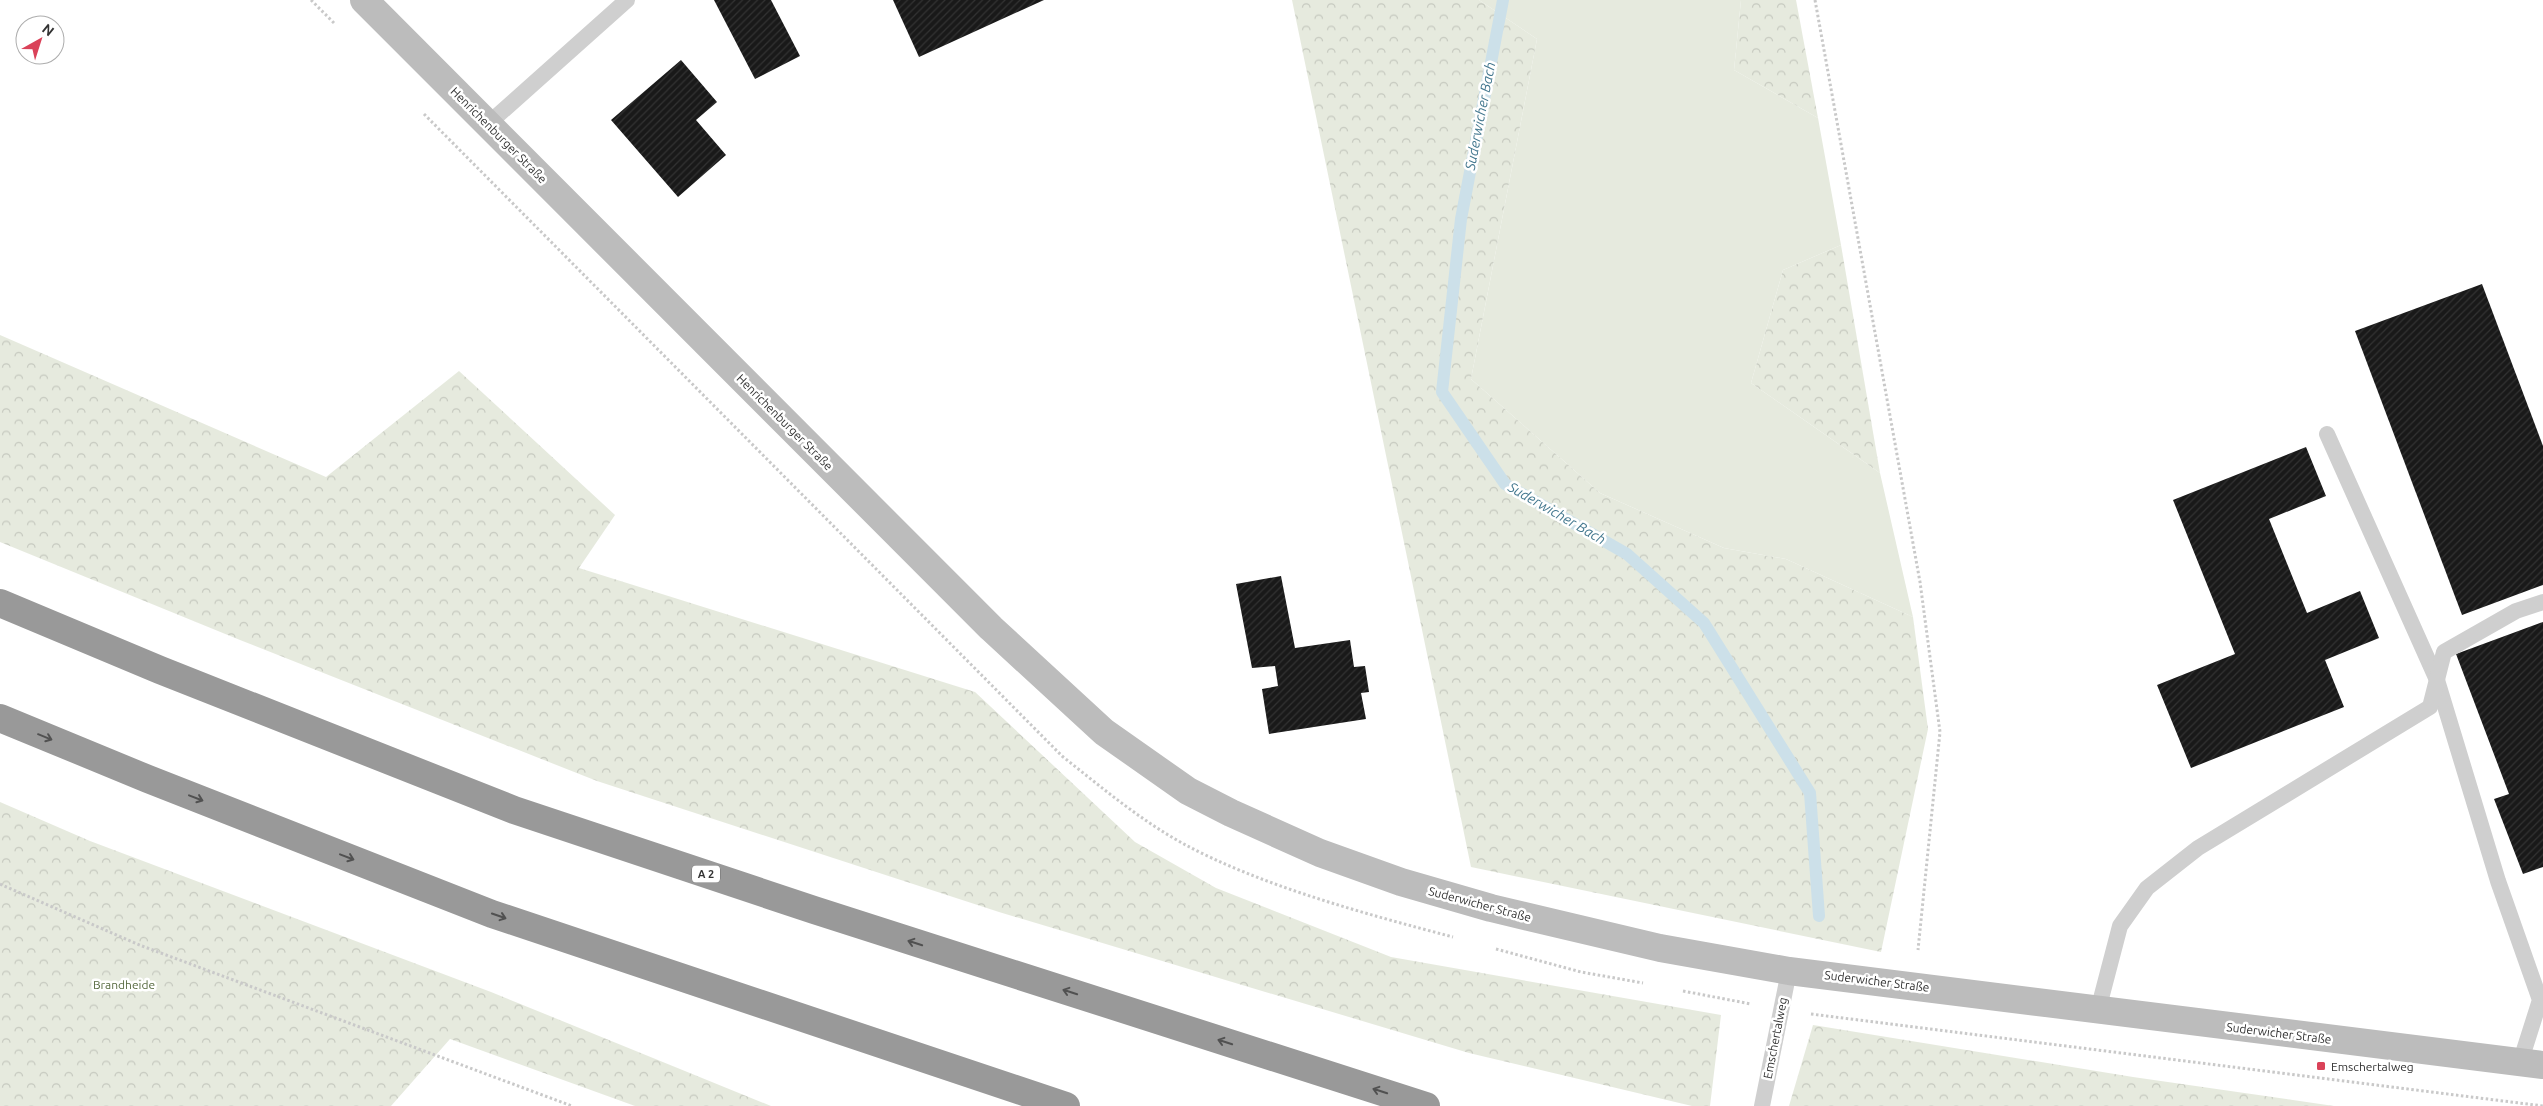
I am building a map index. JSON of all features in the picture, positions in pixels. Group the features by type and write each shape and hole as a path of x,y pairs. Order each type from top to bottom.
{"highway":[{"name":"A 2","path":"0,603 160,670 514,810 814,910 1426,1106"},
{"path":"0,718 148,779 492,914 1066,1106"}],"main road":[{"name":"Henrichenburger Straße","path":"364,0 991,628 1104,732 1188,791 1231,813"},
{"name":"Suderwicher Straße","path":"1231,813 1329,856 1401,882 1491,908 1660,948 1789,971 2532,1064"}],"lane":[{"path":"488,124 627,0"},
{"path":"2327,434 2437,680 2498,880 2540,1000 2532,1064"},
{"path":"2098,1010 2120,926 2147,888 2198,848 2430,708 2444,652 2516,611 2543,602"},
{"name":"Emschertalweg","path":"1762,1106 1789,971"}],"path":[{"path":"1815,0 1920,582 1940,732 1914,986"},
{"path":"0,884 142,946 572,1106"},
{"path":"1781,1010 2543,1106"}],"green space":[{"path":"1292,0 1479,0 1537,39 1471,379 1600,493 1724,548 1786,559 1913,617 1928,729 1881,952 1471,867"},
{"path":"1479,0 1741,0 1734,70 1818,118 1841,245 1783,270 1751,383 1880,473 1913,617 1786,559 1724,548 1600,493 1471,379 1537,39"},
{"path":"1741,0 1796,0 1818,118 1734,70"},
{"path":"1841,245 1880,473 1751,383 1783,270"},
{"path":"0,335 326,477 459,371 615,515 579,568 975,692 1135,842 1216,888 1391,957 1721,1015 1710,1106 1692,1106 1469,1053 999,912 597,781 240,640 0,542"},
{"name":"Brandheide","path":"0,802 90,841 491,992 771,1106 635,1106 450,1039 391,1106 0,1106"},
{"path":"1813,1025 2133,1077 2334,1106 1789,1106"}],"building":[{"path":"714,0 771,0 800,56 755,79"},
{"path":"893,0 1044,0 919,57"},
{"path":"681,60 717,102 696,120 726,155 678,197 611,120"},
{"path":"2482,284 2543,446 2543,585 2462,615 2355,331"},
{"path":"2306,447 2326,496 2269,519 2307,613 2360,591 2379,638 2325,660 2344,707 2191,768 2157,685 2235,654 2173,500"},
{"path":"1281,576 1295,648 1350,640 1354,667 1365,666 1369,692 1361,693 1366,719 1269,734 1262,689 1278,686 1275,666 1252,668 1236,584"},
{"path":"2543,622 2543,867 2523,874 2494,799 2509,794 2456,654"}],"waterway":[{"name":"Suderwicher Bach","path":"1503,0 1461,219 1442,392 1505,484 1627,554 1704,623 1810,793 1819,916"}],"place":[{"name":"Emschertalweg","path":"2321,1066"}]}
